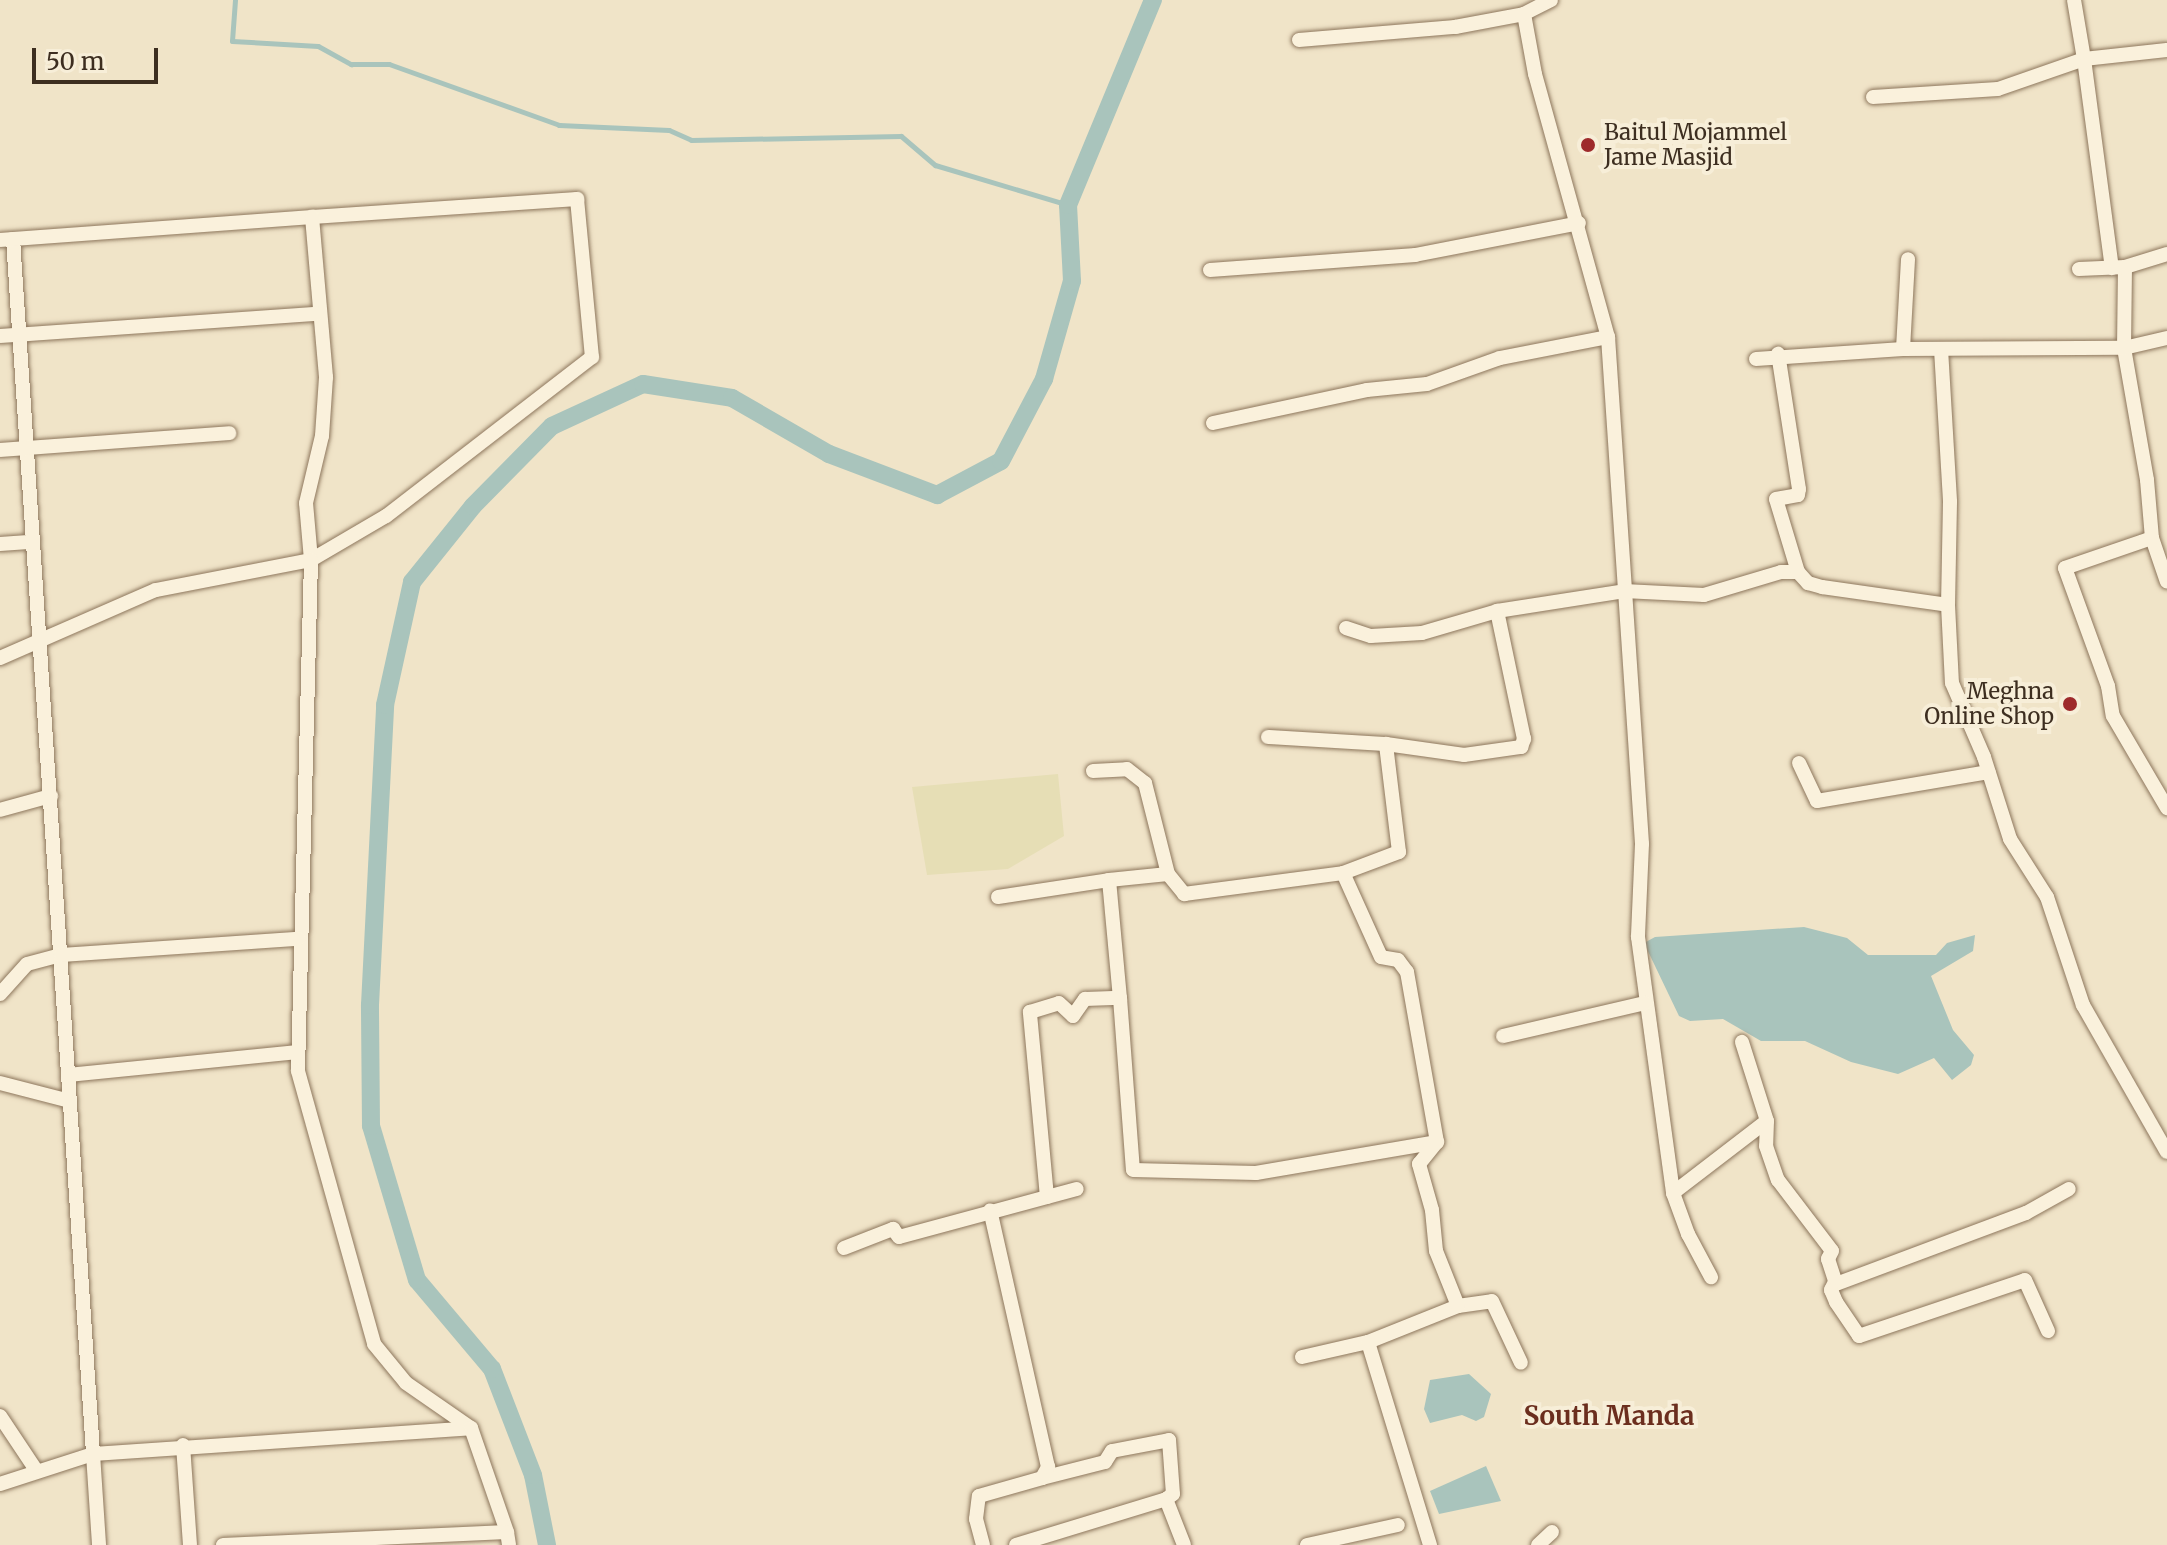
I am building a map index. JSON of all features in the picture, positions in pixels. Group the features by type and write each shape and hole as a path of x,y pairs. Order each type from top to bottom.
{"street":[{"path":"1299,40 1455,27 1524,14 1551,0"},
{"path":"2074,0 2119,267 2124,348 2147,480 2152,538 2167,582"},
{"path":"1524,14 1535,74 1579,223 1608,337 1642,844 1638,937 1645,1003 1673,1193 1688,1234 1711,1277"},
{"path":"1873,97 1998,89 2084,59 2167,50"},
{"path":"0,658 38,637 156,590 311,560 386,516 592,357 577,199 7,240 20,334 38,637 99,1545"},
{"path":"223,1545 508,1538 471,1428 406,1383 374,1344 298,1071 298,939 311,560 306,503 322,436 326,377 317,314 312,217"},
{"path":"1210,270 1415,255 1579,223"},
{"path":"2079,269 2119,267 2167,254"},
{"path":"1903,349 1908,259"},
{"path":"0,336 317,314"},
{"path":"1213,423 1367,390 1427,384 1500,358 1608,337"},
{"path":"1756,359 1778,354 1903,349 2124,348 2167,338"},
{"path":"1941,349 1950,502 1948,605 1952,683 1989,772 2010,839 2047,897 2083,1005 2167,1152"},
{"path":"1778,354 1799,489 1798,495 1776,499 1798,572 1808,583 1822,587 1948,605"},
{"path":"0,450 229,433"},
{"path":"2152,538 2065,568 2108,686 2113,716 2167,808"},
{"path":"0,544 32,542"},
{"path":"1346,628 1371,636 1422,633 1497,611 1624,591 1704,595 1781,572 1798,572"},
{"path":"1268,737 1386,744 1464,755 1521,747 1524,739 1497,611"},
{"path":"1093,771 1127,769 1145,783 1168,874 1178,889 1191,896 1343,873 1399,852 1386,744"},
{"path":"1799,763 1817,801 1989,772"},
{"path":"0,810 51,796"},
{"path":"1343,873 1381,957 1398,960 1407,972 1437,1142 1419,1164 1432,1210 1436,1251 1458,1306"},
{"path":"998,897 1168,874"},
{"path":"1109,880 1133,1170 1256,1173 1437,1142"},
{"path":"0,994 27,964 61,955 298,939"},
{"path":"1047,1197 1030,1012 1059,1003 1073,1016 1085,999 1120,998"},
{"path":"1503,1036 1645,1003"},
{"path":"1742,1042 1767,1121 1766,1146 1778,1180 1832,1251 1828,1259 1835,1282 1831,1290 1859,1336 2025,1280 2048,1331"},
{"path":"68,1075 298,1052"},
{"path":"0,1083 70,1101"},
{"path":"1673,1193 1767,1121"},
{"path":"844,1248 893,1229 899,1237 1077,1189"},
{"path":"1835,1282 2026,1213 2069,1189"},
{"path":"990,1210 1048,1467 1042,1478"},
{"path":"1302,1357 1368,1342 1458,1306 1492,1301 1521,1363"},
{"path":"1368,1342 1430,1545"},
{"path":"0,1416 36,1470"},
{"path":"0,1484 93,1454 183,1445 471,1428"},
{"path":"983,1545 976,1519 979,1496 1105,1462 1112,1451 1169,1440 1173,1494 1166,1499 1016,1545"},
{"path":"183,1445 190,1545"},
{"path":"1166,1499 1184,1545"},
{"path":"1307,1545 1398,1525"},
{"path":"1538,1545 1552,1532"}],"shaded area":[{"path":"1058,774 1064,836 1008,869 927,875 912,787"}],"water":[{"path":"1804,927 1847,938 1868,955 1936,955 1947,943 1975,935 1973,951 1931,976 1953,1030 1974,1055 1971,1065 1952,1080 1934,1058 1898,1074 1851,1062 1805,1041 1761,1041 1723,1019 1690,1021 1679,1016 1644,943 1655,937"},
{"path":"1469,1374 1491,1394 1484,1417 1476,1421 1462,1415 1430,1423 1424,1409 1430,1380"},
{"path":"1486,1466 1501,1501 1439,1514 1430,1491"}],"waterway":[{"path":"235,0 232,41 318,46 351,64 389,64 559,125 669,130 691,140 901,136 935,165 1068,205"},
{"path":"547,1545 533,1475 492,1369 417,1280 371,1126 370,1005 385,705 412,582 473,506 552,426 643,384 732,398 829,454 937,495 1001,461 1044,379 1072,281 1068,205 1153,0"}],"place":[{"name":"Baitul Mojammel Jame Masjid","path":"1588,145"},
{"name":"Meghna Online Shop","path":"2070,704"}],"district":[{"name":"South Manda","path":"1609,1416"}]}
